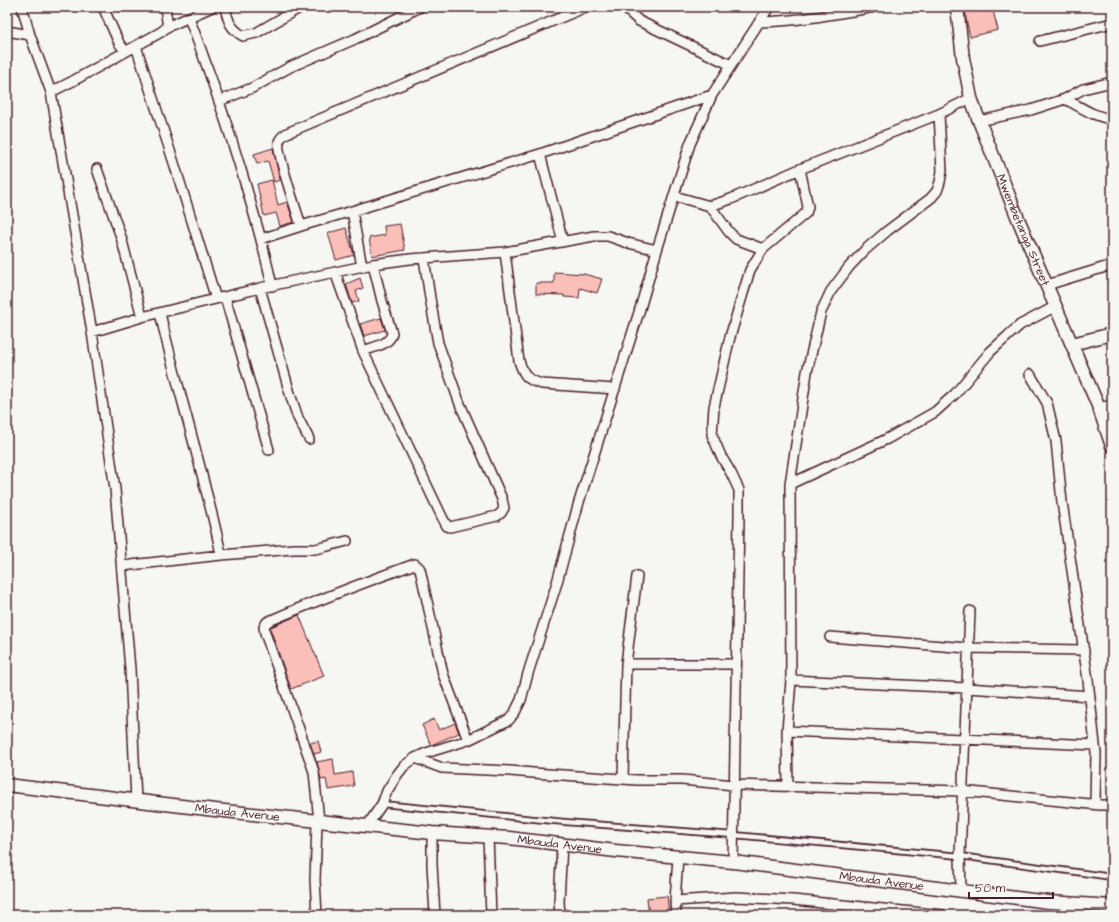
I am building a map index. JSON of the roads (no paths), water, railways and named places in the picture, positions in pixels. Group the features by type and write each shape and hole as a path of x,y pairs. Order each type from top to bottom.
{"street":[{"path":"22,7 51,92 92,332 115,490 130,669 136,801"},
{"path":"103,7 119,43 125,51"},
{"path":"165,7 168,21 167,27"},
{"path":"51,92 161,32 167,27 212,7"},
{"path":"225,7 227,17 232,28 243,36 256,33 301,7"},
{"path":"219,101 252,88 290,67 355,39 420,7"},
{"path":"301,226 278,148 279,141 287,132 586,7"},
{"path":"625,7 639,21 731,65"},
{"path":"366,826 382,804 387,791 404,766 414,758 468,740 509,720 521,700 556,586 579,502 690,144 712,95 769,7"},
{"path":"759,22 779,22 875,7"},
{"name":"Mwembetanga Street","path":"957,7 963,58 971,98 979,121 1019,221 1099,408 1112,446"},
{"path":"189,18 219,101 261,239 272,286"},
{"path":"1040,41 1112,23"},
{"path":"7,31 30,34"},
{"path":"136,46 269,450"},
{"path":"979,121 1030,110 1065,99 1083,89 1112,82"},
{"path":"261,239 540,154 712,95"},
{"path":"674,196 710,206 731,199 800,169 939,114 971,98"},
{"path":"1065,99 1090,113 1102,118 1112,119"},
{"path":"788,786 787,731 790,680 790,484 807,372 821,312 831,291 849,267 860,256 887,231 931,198 937,191 942,170 939,114"},
{"path":"540,154 563,242"},
{"path":"97,169 121,237 142,317"},
{"path":"733,862 739,490 712,435 714,407 730,337 750,270 763,249 806,213 808,206 800,169"},
{"path":"710,206 736,239 763,249"},
{"path":"352,211 362,267"},
{"path":"92,332 142,317 260,288 373,264 424,258 505,252 580,238 608,236 628,243 657,250"},
{"path":"505,252 519,361 526,377 542,384 615,389"},
{"path":"336,272 363,351 446,526 450,527 497,516 504,508 502,499 460,404 438,343 424,258"},
{"path":"363,351 387,342 392,332 382,301 373,264"},
{"path":"1047,285 1112,265"},
{"path":"260,288 298,418 309,439"},
{"path":"790,484 887,439 935,412 954,394 990,352 1020,325 1056,306"},
{"path":"160,313 169,354 198,458 221,555"},
{"path":"1072,344 1112,334"},
{"path":"1030,374 1047,403 1056,441 1062,502 1084,650 1096,753 1094,804"},
{"path":"1099,408 1112,405"},
{"path":"122,566 221,555 293,549 315,549 347,541"},
{"path":"317,915 315,880 318,821 314,772 265,633 264,627 267,622 313,602 415,564 420,569 443,674 468,740"},
{"path":"623,779 626,664 637,576"},
{"path":"961,890 960,856 962,790 970,611"},
{"path":"830,637 968,648 1084,650"},
{"path":"626,664 736,664"},
{"path":"790,680 967,688 1090,696"},
{"path":"787,731 1095,745"},
{"path":"414,758 442,768 637,780 682,780 734,785 962,790 1094,804 1112,804"},
{"name":"Mbauda Avenue","path":"7,785 318,821 733,862 1049,902 1112,906"},
{"path":"432,833 435,915"},
{"path":"488,837 490,915"},
{"path":"560,915 559,902 562,844"},
{"path":"676,915 675,902 678,857"},
{"path":"675,902 736,896 793,900 942,915"}],"lane":[{"path":"382,804 565,822 734,835 960,856 1112,877"}]}
